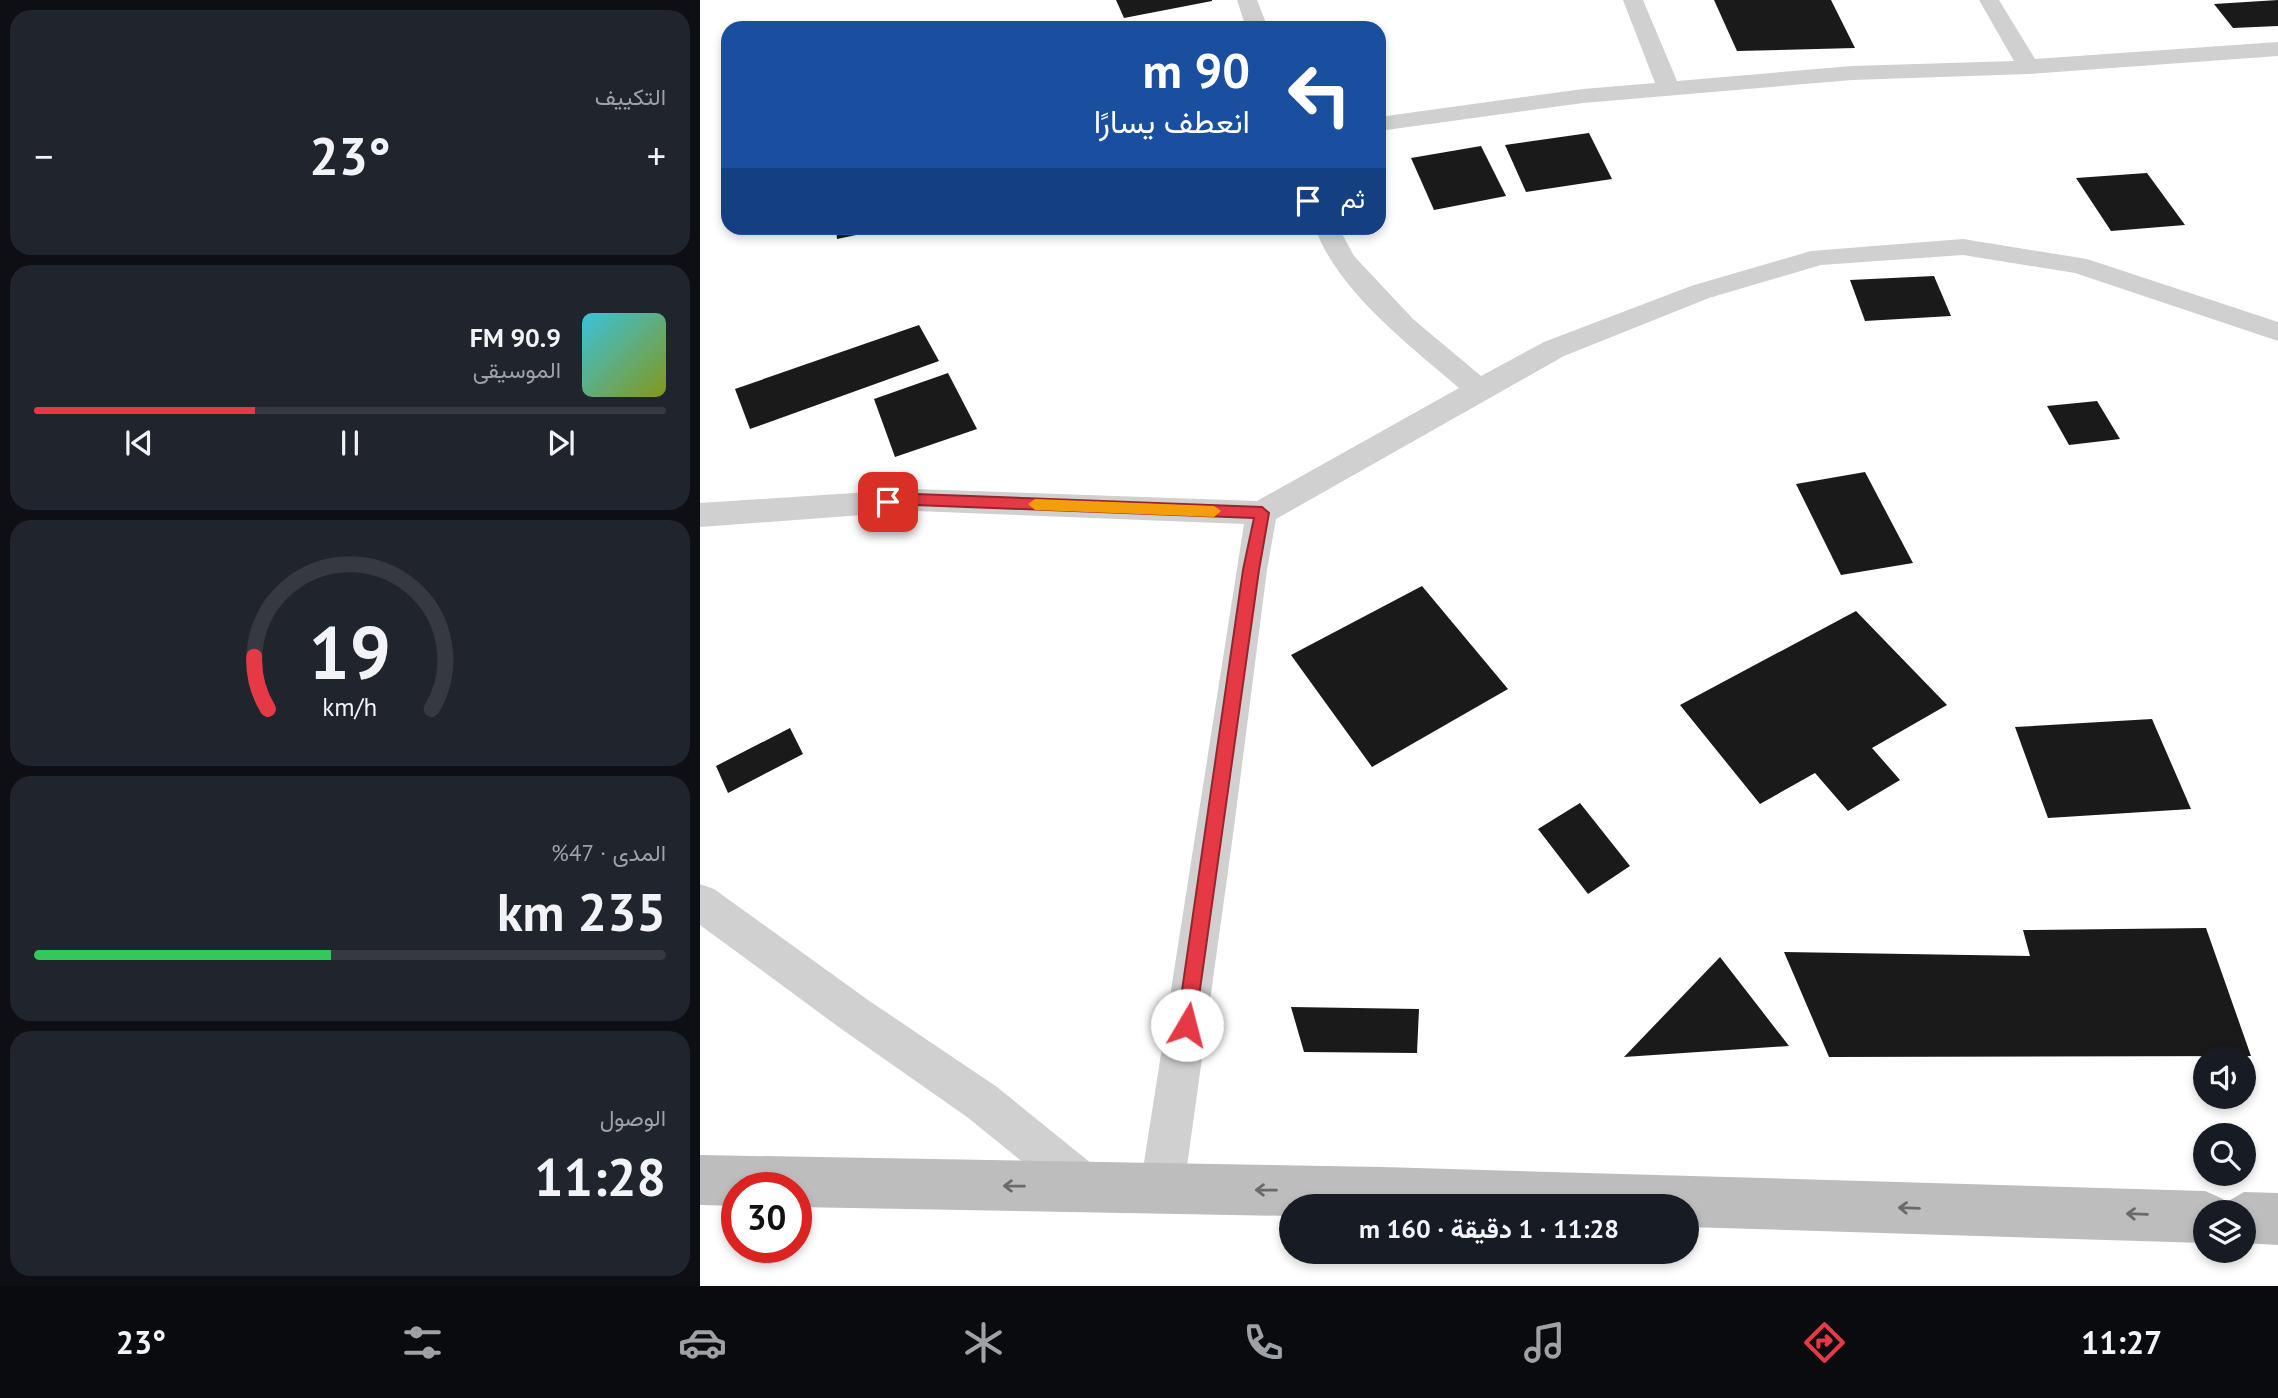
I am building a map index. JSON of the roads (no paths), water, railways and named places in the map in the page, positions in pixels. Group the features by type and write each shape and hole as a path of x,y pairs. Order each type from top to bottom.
{"main road":[{"path":"700,1180 1410,1193 2193,1217"},
{"path":"2256,1218 2278,1219"}],"street":[{"path":"1247,0 1254,21"},
{"path":"1633,0 1669,89"},
{"path":"1989,0 2029,67"},
{"path":"1386,123 1583,96 1852,73 2029,67 2278,49"},
{"path":"1330,235 1343,260 1403,325 1479,389"},
{"path":"700,515 915,500 1262,513 1554,349 1700,292 1820,257 1963,247 2078,265 2278,332"},
{"path":"1162,1188 1215,835 1251,570 1262,513"},
{"path":"700,902 854,1014 982,1102 1087,1187"}]}
